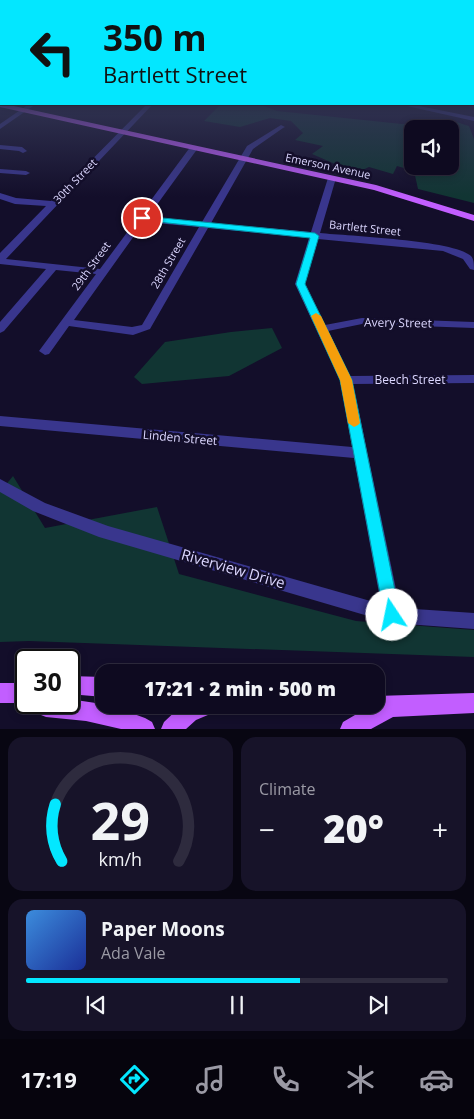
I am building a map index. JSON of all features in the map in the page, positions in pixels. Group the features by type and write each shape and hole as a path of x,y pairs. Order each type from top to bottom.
{"main road":[{"name":"Emerson Avenue","path":"108,129 395,193 474,218"},
{"path":"80,686 95,686"},
{"path":"385,707 474,703"},
{"path":"350,729 391,707"},
{"path":"80,710 138,725"},
{"path":"170,729 187,714"}],"street":[{"name":"30th Street","path":"0,260 125,129"},
{"name":"28th Street","path":"66,322 134,331 146,327 250,148 278,129"},
{"path":"0,147 22,148 23,151"},
{"name":"29th Street","path":"45,351 194,148"},
{"path":"0,171 26,173"},
{"path":"332,178 300,284 346,380 392,615"},
{"path":"0,196 15,201 53,204"},
{"name":"Bartlett Street","path":"142,218 436,248 456,252 467,257 474,267"},
{"path":"0,260 102,272"},
{"path":"0,330 53,267"},
{"name":"Avery Street","path":"322,329 362,321 474,325"},
{"name":"Beech Street","path":"346,380 474,379"},
{"name":"Linden Street","path":"0,421 360,454"},
{"name":"Riverview Drive","path":"0,485 39,507 105,532 392,615 474,621"}],"green space":[{"path":"299,129 404,129 404,168 397,166 393,174 369,167 356,173 312,154 323,146 295,140 303,133"},
{"path":"459,129 470,129 474,139 474,203 418,189 415,175 459,175"},
{"path":"272,328 282,348 229,376 142,384 134,377 165,342"},
{"path":"13,476 45,528 157,507 179,574 356,621 474,630 474,657 29,641 0,642 0,492"}],"slow traffic":[{"path":"316,316 346,380 354,423"}],"route":[{"path":"142,218 315,236 300,284 346,380 392,615"}]}
